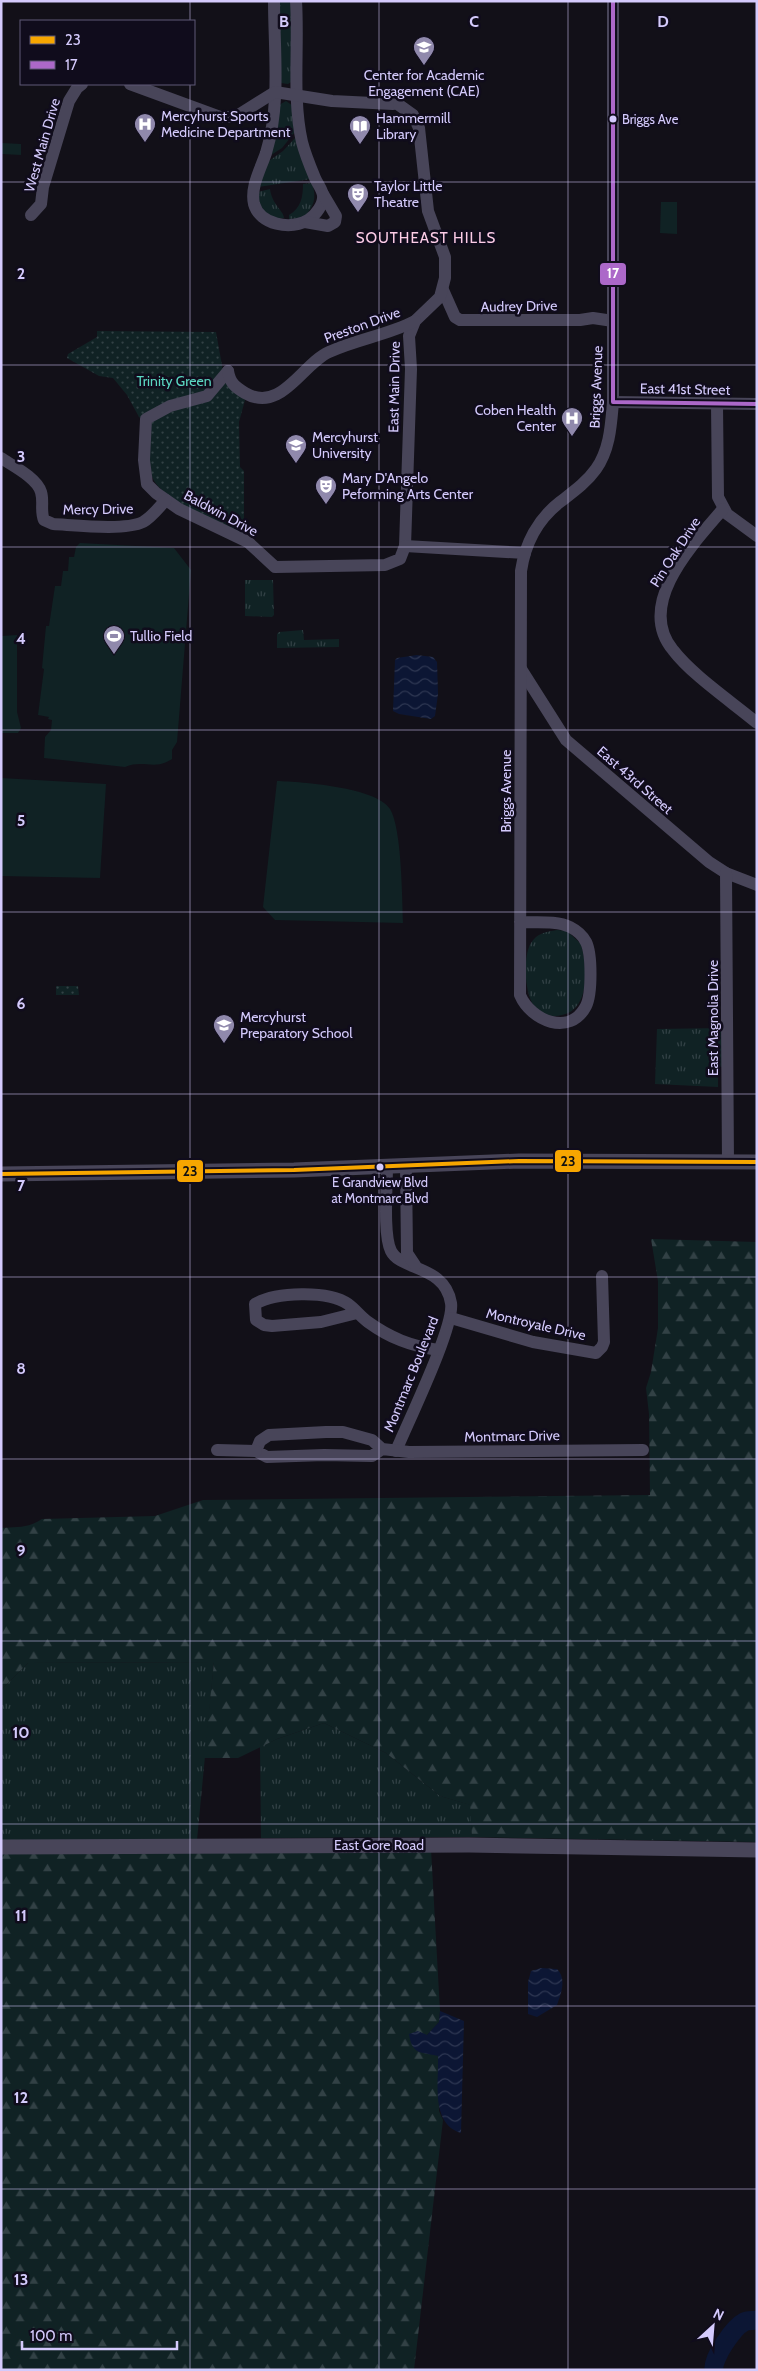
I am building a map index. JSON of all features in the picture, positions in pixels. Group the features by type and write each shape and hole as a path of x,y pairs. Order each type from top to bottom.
{"street":[{"path":"274,1 274,92 270,136 258,175 254,202 259,216 265,221 290,224 305,222 328,226 335,222 336,216 323,194 304,148 298,114 296,1"},
{"name":"Briggs Avenue","path":"520,922 567,926 580,934 587,943 590,965 588,997 586,1006 574,1018 560,1023 546,1022 534,1014 520,995 520,922 522,669 521,578 525,554 540,522 560,501 580,487 597,468 611,432 613,402 613,1"},
{"name":"West Main Drive","path":"31,215 40,204 43,187 69,101 81,85"},
{"path":"133,85 220,116 235,117 274,92 298,94 332,101 396,104 413,115 419,128 428,211 444,257 443,290 436,302 415,321"},
{"path":"305,222 313,217 323,194"},
{"name":"Audrey Drive","path":"443,290 455,317 460,320 580,320 593,318 613,321"},
{"name":"Preston Drive","path":"228,370 231,382 250,396 260,398 278,394 327,353 394,332 415,321"},
{"name":"East Main Drive","path":"405,546 411,369 410,336 415,321"},
{"name":"Baldwin Drive","path":"228,370 207,396 170,406 146,420 144,424 144,475 147,484 166,500 194,518 248,542 275,567 385,565 400,559 405,546"},
{"name":"East 41st Street","path":"613,402 717,405 757,404"},
{"path":"717,405 718,497 723,509 737,523 757,536"},
{"name":"Mercy Drive","path":"1,458 38,485 42,493 41,513 44,520 53,524 113,526 139,524 145,521 166,500"},
{"name":"Pin Oak Drive","path":"723,509 700,536 665,590 660,611 661,626 672,650 757,723"},
{"path":"405,546 525,554"},
{"name":"East 43rd Street","path":"522,669 566,740 709,862 726,873 757,886"},
{"name":"East Magnolia Drive","path":"726,873 728,1162"},
{"path":"1,1174 387,1168 532,1161 757,1162"},
{"path":"406,1167 407,1253 415,1265"},
{"name":"Montmarc Boulevard","path":"387,1168 389,1244 395,1256 430,1274 446,1288 452,1304 451,1318 396,1451"},
{"name":"Montroyale Drive","path":"451,1318 533,1342 596,1352 599,1351 604,1342 602,1276"},
{"path":"357,1313 322,1322 272,1326 264,1325 256,1320 255,1304 263,1299 276,1296 319,1295 348,1304 357,1313 389,1336 404,1343 438,1350"},
{"name":"Montmarc Drive","path":"256,1451 260,1441 269,1436 326,1432 343,1432 372,1440 382,1449 396,1451 437,1453 480,1450 643,1450"},
{"name":"Montmarc Drive","path":"217,1450 256,1451 267,1457 372,1456 382,1449"},
{"name":"East Gore Road","path":"1,1847 478,1845 757,1850"}],"green space":[{"path":"277,1 293,1 291,82 288,84 281,83"},
{"path":"286,101 293,106 294,133 282,148 268,157 279,105"},
{"path":"296,137 311,179 258,187 266,163 283,151"},
{"path":"2,143 21,144 21,155 2,154"},
{"path":"312,183 314,202 310,210 303,218 289,219 289,215 301,202 303,184"},
{"path":"270,189 271,195 284,218 273,219 260,209 258,192"},
{"path":"661,202 677,202 677,234 660,233"},
{"name":"Trinity Green","path":"97,331 216,332 225,382 245,400 239,422 240,467 244,471 244,535 206,518 178,502 156,484 150,469 151,428 139,417 127,395 113,378 99,376 67,358 68,354 97,337"},
{"name":"Tullio Field","path":"80,543 174,548 191,570 177,742 172,750 172,759 166,762 154,765 138,764 125,767 44,758 45,737 51,730 52,720 48,719 49,717 38,715 44,669 42,668 46,626 49,626 55,586 61,586 63,571 68,571 69,557 74,557 76,547"},
{"path":"245,580 273,580 274,615 272,617 245,616"},
{"path":"303,630 304,640 339,639 339,647 277,648 277,634 279,632"},
{"path":"17,635 17,712 21,728 18,733 1,733 1,636"},
{"path":"1,778 106,784 100,878 1,876"},
{"path":"277,781 320,784 355,791 370,795 390,809 394,819 399,847 403,923 275,920 263,907"},
{"path":"557,930 567,931 581,944 585,964 585,986 578,1004 571,1011 554,1016 540,1012 531,999 526,979 526,958 531,943 536,937"},
{"path":"56,986 78,986 79,995 56,995"},
{"path":"722,1028 722,1067 718,1066 718,1087 655,1084 657,1029"},
{"path":"651,1239 757,1242 757,1842 472,1837 470,1805 440,1796 386,1753 324,1723 277,1739 238,1758 204,1758 214,1662 28,1663 1,1690 1,1528 28,1526 42,1519 155,1516 203,1500 650,1495 649,1414 646,1388 651,1372 658,1328 658,1281"},
{"path":"214,1662 197,1840 1,1840 1,1690 28,1663"},
{"path":"324,1723 386,1753 440,1796 471,1805 472,1837 261,1838 260,1747 277,1739"},
{"path":"431,1849 440,2011 439,2022 427,2035 438,2055 439,2111 443,2120 414,2370 1,2370 1,1852"}],"water":[{"path":"417,655 433,657 437,662 438,694 435,716 431,719 399,714 393,711 395,660 397,658"},
{"path":"541,1968 557,1969 562,1977 562,1987 557,2005 537,2017 528,2014 528,1982 531,1971"},
{"path":"440,2011 464,2021 461,2133 451,2128 444,2121 440,2111 438,2100 438,2056 418,2051 412,2046 410,2041 409,2034 418,2031 427,2035 439,2022"}],"waterway":[{"path":"714,2370 716,2358 724,2343 735,2330 744,2322 757,2320"}],"transit line":[{"name":"17","path":"613,1 613,402 757,404"},
{"name":"23","path":"1,1174 294,1170 519,1161 757,1162"}],"place":[{"name":"Center for Academic Engagement (CAE)","path":"424,66"},
{"name":"Briggs Ave","path":"613,119"},
{"name":"Mercyhurst Sports Medicine Department","path":"145,143"},
{"name":"Hammermill Library","path":"360,145"},
{"name":"Taylor Little Theatre","path":"358,213"},
{"name":"Coben Health Center","path":"572,437"},
{"name":"Mercyhurst University","path":"296,464"},
{"name":"Mary D'Angelo Peforming Arts Center","path":"326,505"},
{"name":"Tullio Field","path":"114,655"},
{"name":"Mercyhurst Preparatory School","path":"224,1044"},
{"name":"E Grandview Blvd at Montmarc Blvd","path":"380,1167"}],"district":[{"name":"SOUTHEAST HILLS","path":"426,238"}]}
